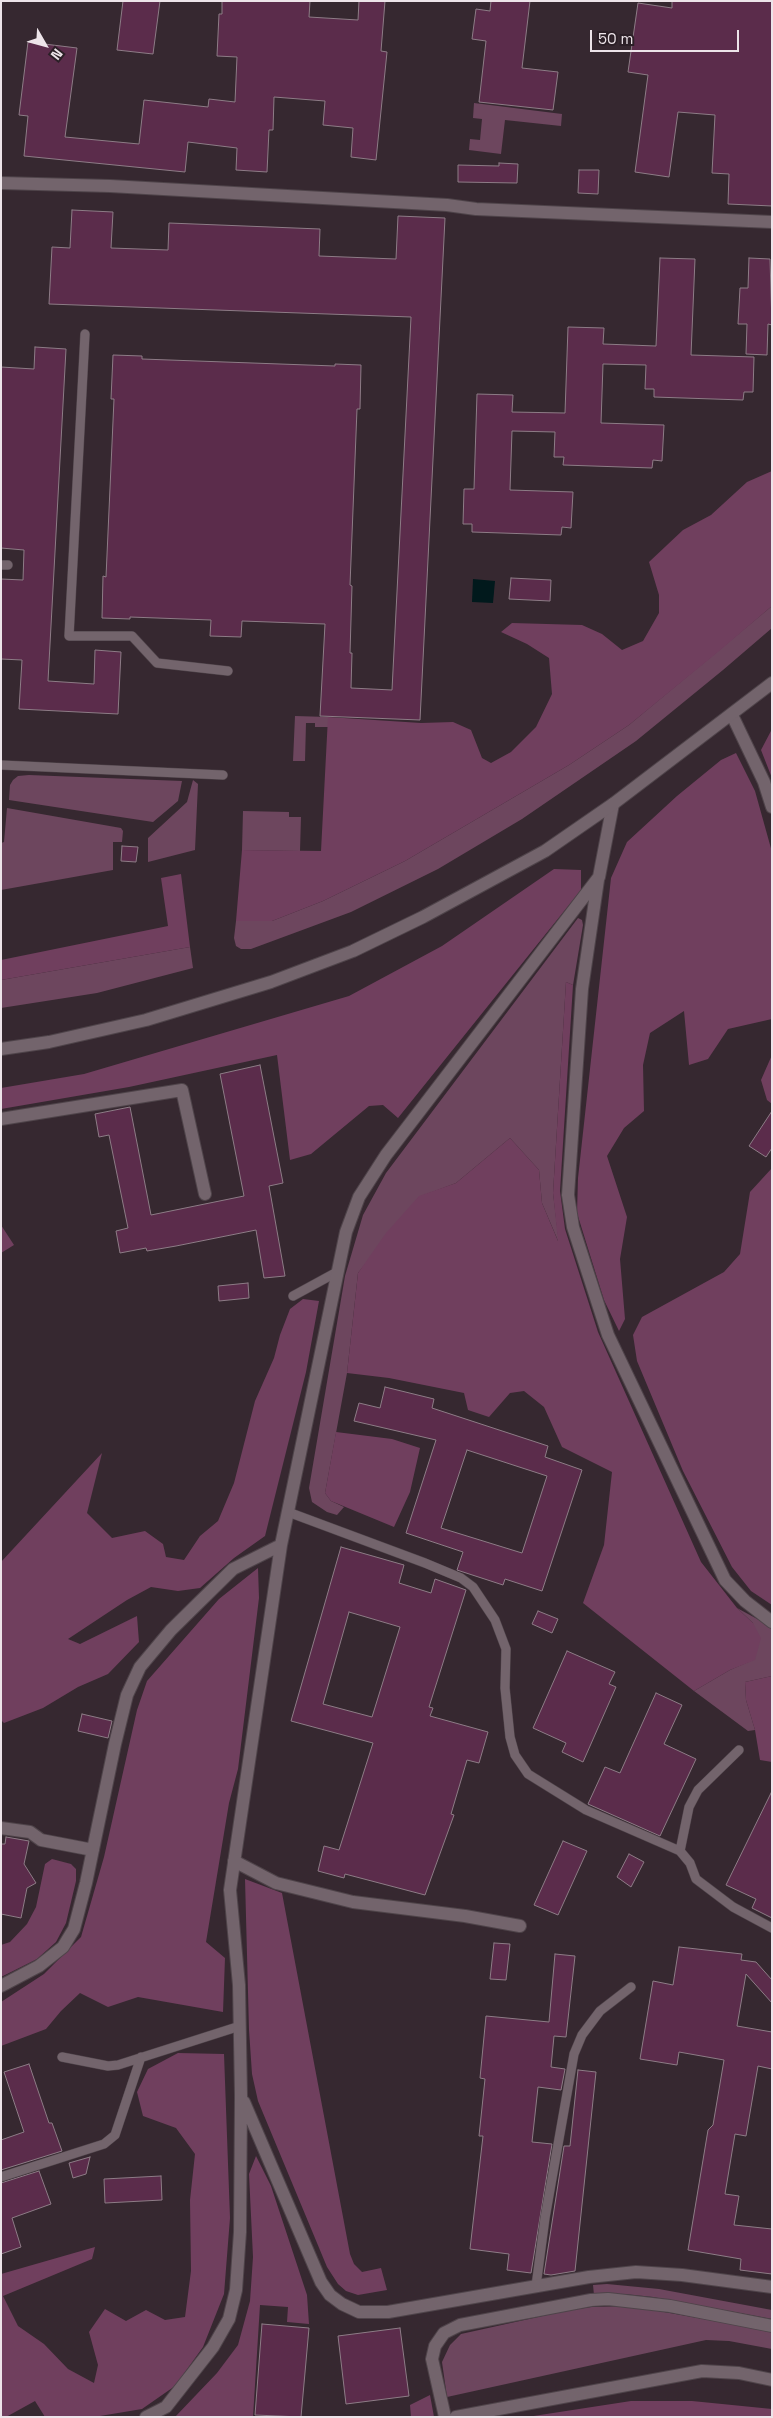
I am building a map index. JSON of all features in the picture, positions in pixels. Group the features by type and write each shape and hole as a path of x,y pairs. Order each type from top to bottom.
{"street":[{"path":"1,183 110,186 447,205 476,209 772,222"},
{"path":"1,1050 49,1042 146,1020 271,982 353,950 423,917 544,851 613,804 772,683"},
{"path":"732,715 764,782 772,807"},
{"path":"613,804 599,877 582,989 568,1195 573,1227 608,1335 726,1580 745,1601 772,1622"},
{"path":"146,2417 166,2407 213,2347 228,2319 236,2290 240,2232 242,2096 239,1985 230,1890 281,1545 346,1232 359,1197 386,1155 599,877"},
{"path":"1,1119 182,1090 205,1194"},
{"path":"1,1986 39,1966 63,1947 74,1929 127,1695 140,1667 171,1630 233,1569 281,1545"},
{"path":"1,1828 30,1832 41,1840 93,1850"},
{"path":"234,1861 276,1883 352,1902 465,1916 520,1926"},
{"path":"242,2096 312,2266 330,2295 342,2304 359,2312 380,2313 589,2277 636,2272 682,2275 772,2287"},
{"path":"445,2417 432,2359 435,2346 444,2333 460,2325 591,2300 608,2299 670,2306 772,2326"},
{"path":"456,2417 694,2372 739,2374 772,2380"}],"lane":[{"path":"85,334 69,636 132,636 157,663 228,671"},
{"path":"1,765 223,775"},
{"path":"293,1296 337,1272"},
{"path":"288,1512 425,1563 460,1578 473,1587 495,1620 506,1649 505,1688 510,1738 515,1755 528,1774 586,1810 680,1851 690,1863 696,1879 733,1907 772,1928"},
{"path":"680,1851 689,1808 698,1790 739,1750"},
{"path":"536,2286 545,2218 574,2054 582,2035 600,2011 631,1987"},
{"path":"62,2057 108,2066 240,2026"},
{"path":"1,2177 104,2144 115,2135 141,2057"}],"shaded area":[{"path":"474,103 562,114 561,126 505,120 501,154 469,150 470,139 480,140 482,119 473,118"},
{"path":"772,471 772,606 718,652 629,725 569,765 405,861 323,901 272,921 236,921 242,850 321,851 328,717 421,723 453,722 471,730 482,758 491,763 511,752 536,727 552,694 549,658 527,644 501,632 512,623 582,625 602,634 622,650 643,641 659,613 659,595 649,562 683,530 711,515 747,482"},
{"path":"772,606 772,628 723,670 636,741 522,819 438,869 351,912 251,949 241,949 236,946 234,938 236,921 272,921 323,901 405,861 569,765 629,725"},
{"path":"295,716 328,717 328,727 315,727 315,723 306,723 305,761 293,761"},
{"path":"772,729 772,778 761,750"},
{"path":"736,753 755,791 772,852 772,1019 728,1029 708,1059 689,1065 684,1011 650,1033 643,1065 644,1111 624,1128 607,1156 627,1217 620,1259 625,1319 619,1331 604,1300 577,1213 578,1178 611,878 627,842 677,796 721,760"},
{"path":"18,776 182,781 178,801 153,822 9,800 10,785 13,780"},
{"path":"193,780 198,784 195,850 148,862 148,838 187,802"},
{"path":"7,808 121,828 123,831 122,842 113,842 113,870 1,890 1,843 4,842"},
{"path":"243,811 289,812 289,817 301,817 300,851 242,850"},
{"path":"554,869 581,870 581,890 398,1118 383,1105 369,1106 311,1154 290,1160 277,1055 129,1087 1,1109 1,1088 84,1074 349,996 442,946"},
{"path":"181,874 190,947 1,980 1,960 168,926 161,878"},
{"path":"578,918 582,920 583,925 573,985 566,982 553,1193 559,1243 542,1203 539,1170 510,1138 456,1183 419,1197 358,1273 347,1373 325,1493 331,1501 344,1507 337,1515 327,1512 312,1502 309,1488 345,1276 363,1215 386,1173"},
{"path":"190,947 193,968 97,993 1,1008 1,980"},
{"path":"566,982 573,985 560,1191 565,1229 598,1332 701,1562 737,1608 753,1623 761,1638 755,1660 730,1670 694,1691 583,1603 604,1545 612,1472 562,1447 544,1407 524,1391 510,1393 489,1417 468,1410 464,1393 389,1378 347,1373 358,1273 386,1233 419,1196 456,1183 510,1138 539,1170 542,1203 558,1241 553,1193"},
{"path":"772,1055 772,1104 767,1100 761,1080"},
{"path":"772,1168 772,1605 751,1591 732,1567 683,1471 637,1361 633,1335 642,1317 724,1272 740,1254 750,1192"},
{"path":"1,1225 14,1245 1,1253"},
{"path":"303,1299 319,1301 306,1372 265,1536 234,1558 200,1588 178,1591 151,1587 127,1600 68,1639 80,1644 137,1616 139,1642 108,1674 78,1687 43,1708 4,1723 1,1720 1,1562 102,1453 87,1513 112,1538 145,1531 163,1544 166,1557 184,1560 200,1536 218,1521 234,1483 255,1401 274,1358 280,1335 290,1309"},
{"path":"336,1432 392,1439 420,1448 410,1492 394,1527 331,1501 325,1493"},
{"path":"258,1568 259,1598 238,1769 229,1803 206,1942 225,1958 223,2012 138,1997 108,2007 80,1993 46,2029 1,2046 1,2002 44,1974 81,1937 104,1857 137,1710 147,1681 219,1599"},
{"path":"737,1608 772,1627 772,1676 745,1682 746,1700 755,1730 748,1731 694,1691 730,1670 755,1659 753,1623"},
{"path":"772,1676 772,1762 760,1760 755,1730 746,1700 745,1682"},
{"path":"52,1859 71,1864 76,1869 76,1881 66,1923 56,1942 37,1959 1,1977 1,1945 10,1942 27,1924 36,1907 45,1864"},
{"path":"245,1879 282,1893 350,2254 354,2264 362,2272 381,2268 387,2290 358,2295 346,2291 338,2284 327,2267 258,2101 252,2074 249,2030"},
{"path":"178,2053 224,2054 230,2218 224,2294 203,2347 175,2386 142,2409 94,2417 45,2417 35,2401 6,2417 1,2417 1,2274 95,2247 92,2259 3,2296 18,2326 44,2344 68,2369 94,2383 98,2365 89,2332 105,2309 126,2321 146,2310 165,2320 185,2317 191,2271 190,2200 195,2154 176,2128 143,2116 137,2092 148,2069"},
{"path":"256,2156 271,2186 307,2295 309,2324 287,2322 288,2307 260,2305 253,2417 175,2417 217,2373 238,2345 250,2301 253,2257 249,2174"},
{"path":"607,2284 659,2289 772,2310 772,2319 653,2297 624,2294 594,2295 593,2285"},
{"path":"630,2306 772,2331 772,2349 729,2341 706,2340 447,2397 442,2362 450,2345 461,2334 565,2311 591,2307"},
{"path":"430,2395 434,2417 411,2417 410,2405"},
{"path":"631,2401 692,2401 772,2409 772,2417 527,2417"}],"water":[{"path":"473,579 495,581 493,603 472,602"}],"building":[{"path":"123,1 160,1 153,54 117,50"},
{"path":"222,1 310,1 309,17 358,20 359,1 385,1 381,51 387,52 376,160 351,157 353,128 323,125 325,101 274,97 273,130 269,130 267,172 236,170 237,148 188,142 185,172 24,156 28,116 19,115 28,42 77,48 65,137 139,144 144,100 208,107 209,99 235,102 237,57 217,56 219,14 222,14"},
{"path":"491,1 530,1 522,68 558,72 553,110 479,102 486,41 472,39 476,9 490,11"},
{"path":"672,1 772,1 772,206 728,204 729,174 712,173 715,115 678,112 669,177 635,172 648,75 628,72 638,3 672,8"},
{"path":"499,163 518,164 517,183 458,182 458,165 499,166"},
{"path":"579,170 599,170 598,194 578,193"},
{"path":"72,210 113,212 111,248 168,250 169,223 320,229 319,256 396,259 398,216 445,218 420,720 320,716 325,624 242,621 241,637 210,636 211,620 130,617 130,619 102,618 103,576 106,577 114,399 111,399 113,355 142,356 142,359 335,366 335,364 361,365 360,409 357,409 350,585 352,586 351,688 392,690 411,317 49,304 52,247 70,248"},
{"path":"660,258 695,259 691,355 754,357 753,392 744,392 743,400 654,397 654,389 645,389 646,365 603,364 601,423 664,425 662,461 653,460 652,468 563,465 564,457 554,457 555,432 512,431 510,490 573,492 571,528 562,527 561,535 472,532 472,524 463,524 464,489 474,489 477,394 513,395 512,412 565,413 568,327 604,328 603,344 656,346"},
{"path":"749,258 770,259 772,325 768,324 767,355 746,354 747,324 738,324 740,288 748,288"},
{"path":"35,347 66,349 48,681 94,684 95,650 121,652 118,714 19,709 22,660 1,659 1,579 23,580 24,550 1,548 1,367 34,369"},
{"path":"511,578 551,580 550,601 509,599"},
{"path":"122,846 138,847 136,862 121,861"},
{"path":"260,1065 283,1183 269,1186 285,1276 264,1278 256,1230 147,1251 146,1248 120,1253 116,1231 128,1228 109,1135 99,1137 95,1114 130,1107 151,1215 244,1196 220,1074"},
{"path":"772,1111 772,1148 766,1157 749,1146"},
{"path":"248,1283 249,1298 219,1301 218,1286"},
{"path":"385,1387 434,1399 432,1408 548,1446 545,1457 582,1470 542,1591 505,1579 503,1585 457,1570 463,1552 406,1533 436,1440 354,1421 359,1403 380,1408","holes":["467,1450 547,1476 522,1553 441,1528"]},
{"path":"341,1547 404,1565 399,1583 431,1593 435,1579 466,1590 429,1707 433,1708 430,1716 488,1732 479,1763 467,1760 451,1814 454,1815 425,1895 345,1874 344,1878 318,1871 324,1846 339,1850 373,1743 291,1721","holes":["349,1612 400,1627 372,1717 323,1704"]},
{"path":"538,1611 558,1619 552,1633 532,1624"},
{"path":"567,1651 615,1672 609,1684 616,1687 583,1762 562,1752 566,1743 533,1728"},
{"path":"656,1693 682,1705 664,1744 696,1759 660,1836 588,1804 605,1767 620,1773"},
{"path":"82,1714 112,1721 108,1738 78,1731"},
{"path":"772,1791 772,1918 752,1908 756,1899 726,1885"},
{"path":"6,1837 29,1841 24,1864 36,1883 27,1888 21,1918 1,1914 1,1844 5,1844"},
{"path":"563,1841 587,1851 558,1915 534,1905"},
{"path":"629,1854 644,1862 631,1887 617,1877"},
{"path":"494,1943 510,1944 506,1980 490,1979"},
{"path":"679,1947 742,1954 741,1960 756,1962 772,1980 772,2003 746,1974 737,2026 772,2032 772,2069 758,2066 746,2136 735,2134 725,2194 739,2196 734,2225 772,2229 772,2274 740,2270 741,2259 688,2250 708,2130 713,2125 724,2060 679,2052 677,2065 640,2059 653,1981 673,1985"},
{"path":"555,1954 575,1956 566,2037 554,2036 551,2067 565,2069 561,2090 538,2087 532,2142 552,2144 531,2273 507,2270 509,2254 470,2249 483,2136 479,2136 485,2079 480,2078 486,2016 549,2022"},
{"path":"29,2064 49,2123 52,2123 62,2151 1,2170 1,2140 24,2132 4,2072"},
{"path":"578,2070 596,2072 575,2271 551,2275 544,2274 564,2146 570,2146"},
{"path":"90,2157 86,2174 73,2178 69,2163"},
{"path":"39,2171 51,2204 12,2218 21,2247 1,2254 1,2183"},
{"path":"161,2176 162,2200 105,2203 104,2179"},
{"path":"262,2324 309,2328 301,2417 255,2415"},
{"path":"400,2328 409,2396 346,2404 338,2336"}]}
